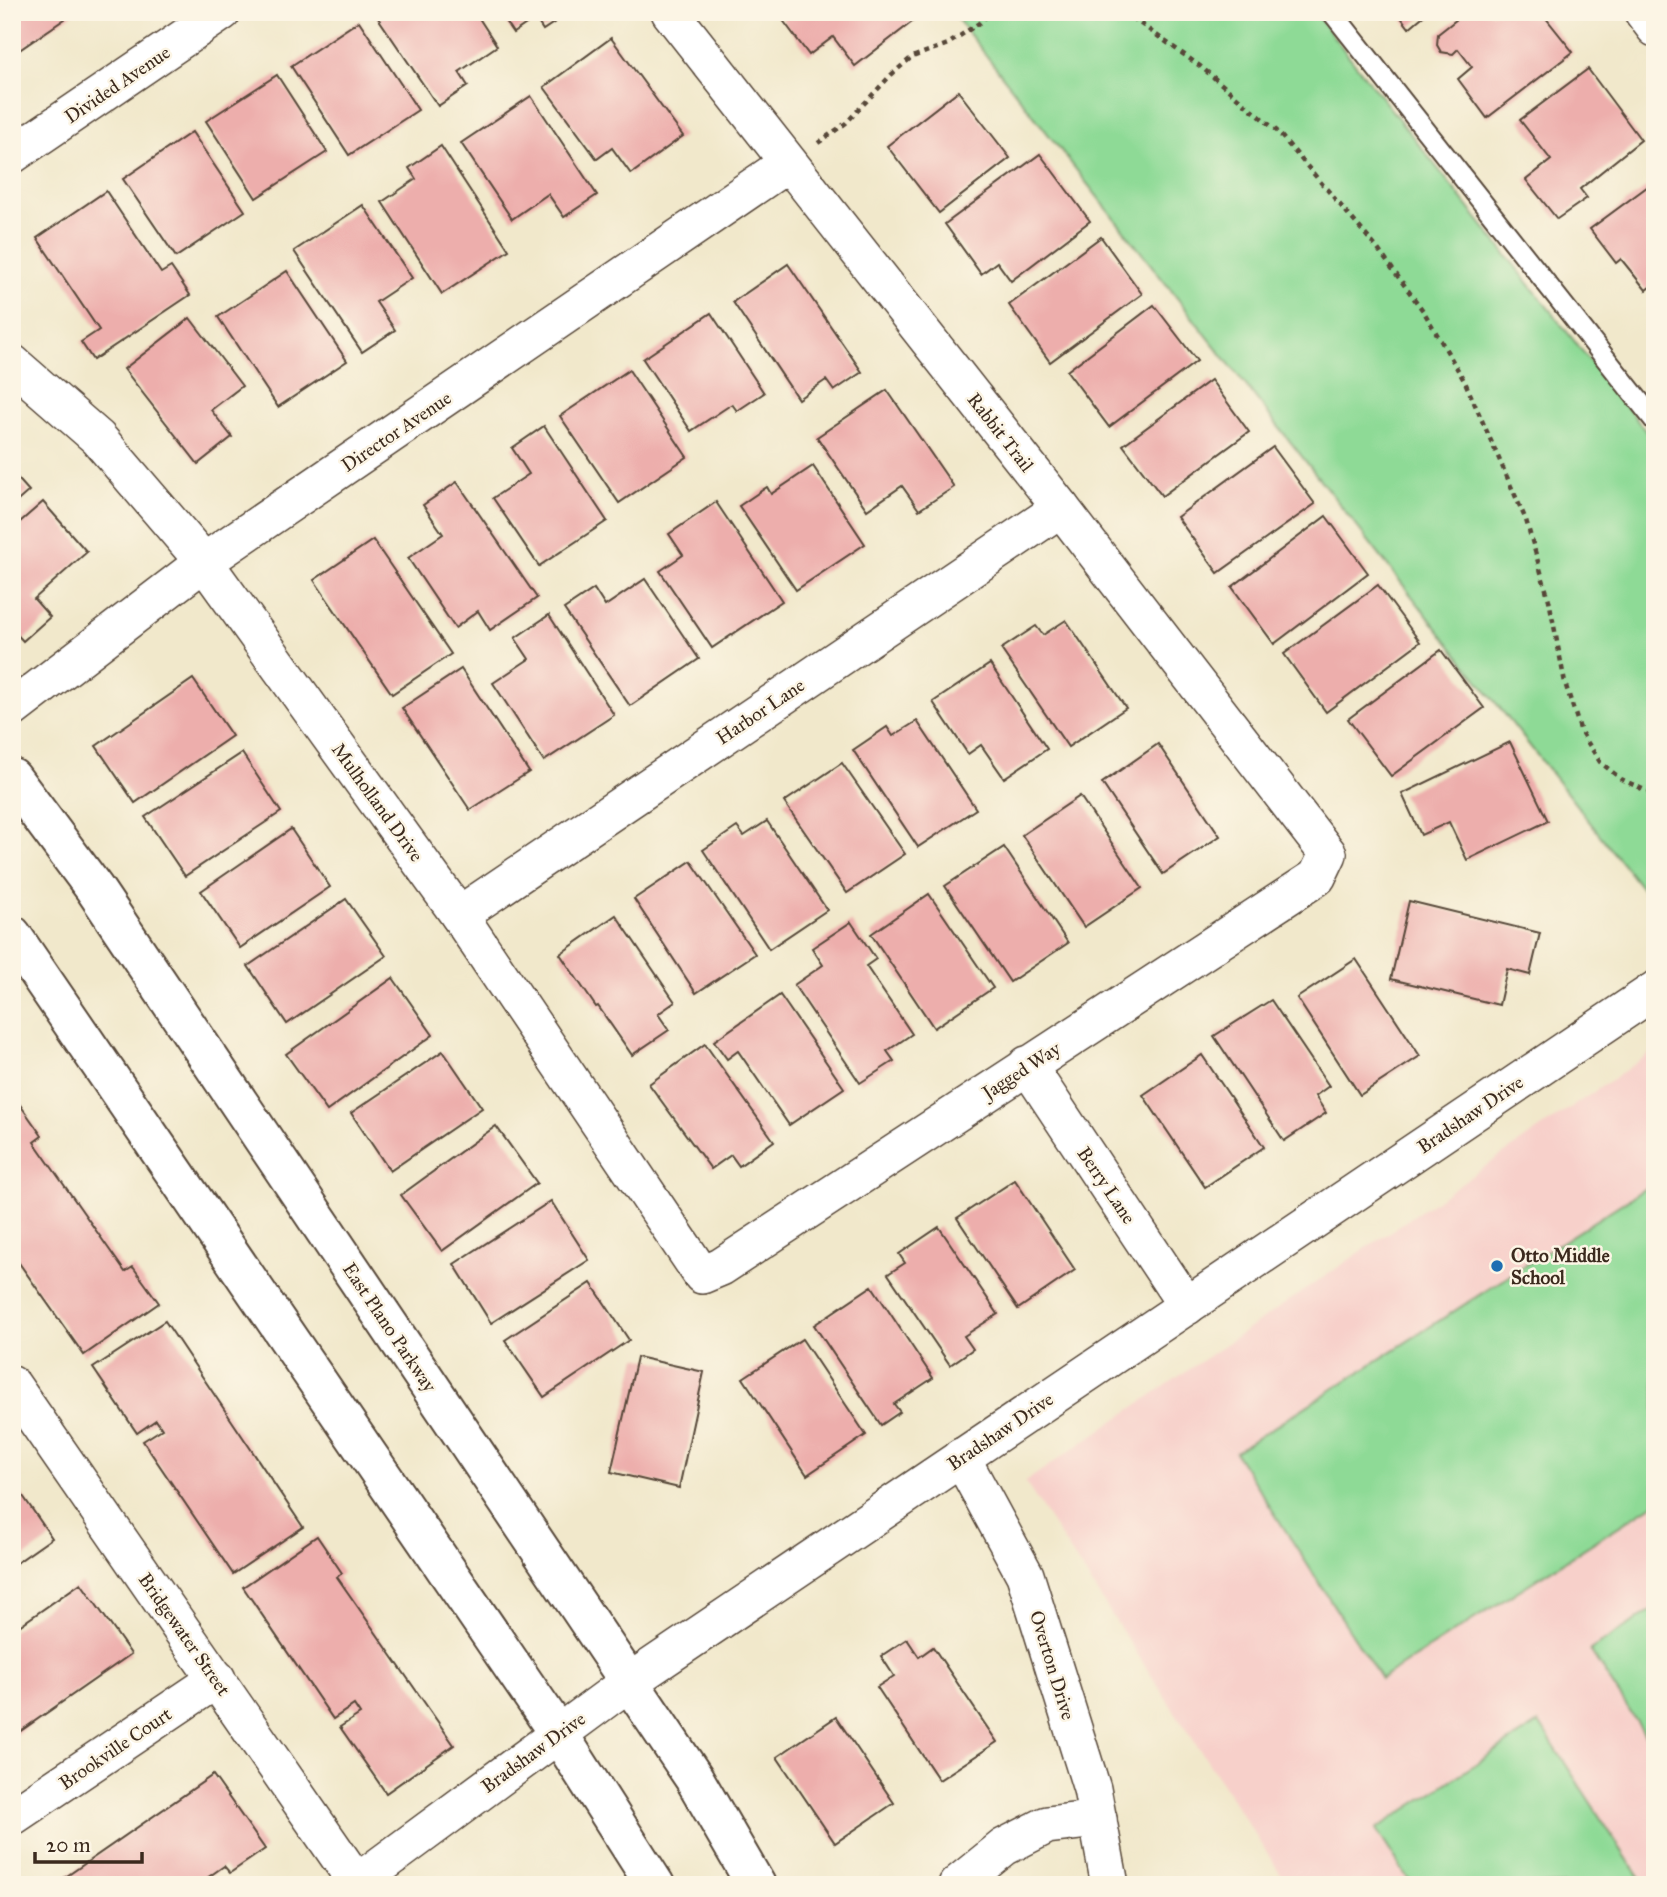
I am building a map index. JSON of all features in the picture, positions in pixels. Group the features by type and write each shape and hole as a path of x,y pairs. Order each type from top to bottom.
{"main road":[{"name":"East Plano Parkway","path":"12,778 94,888 694,1777 756,1885"},
{"path":"12,935 558,1733 655,1885"}],"street":[{"name":"Divided Avenue","path":"12,155 222,12"},
{"name":"Rabbit Trail","path":"670,12 1061,508 1328,854"},
{"path":"1643,12 1655,28"},
{"name":"Director Avenue","path":"12,709 204,562 788,163"},
{"name":"Mulholland Drive","path":"12,363 98,438 204,562 459,915 702,1275"},
{"name":"Harbor Lane","path":"459,915 1061,508"},
{"name":"Jagged Way","path":"702,1275 721,1267 1317,877 1328,854"},
{"name":"Bradshaw Drive","path":"355,1884 629,1682 1655,990"},
{"name":"Berry Lane","path":"1027,1065 1187,1306"},
{"name":"Bridgewater Street","path":"12,1385 217,1679 355,1884"},
{"name":"Overton Drive","path":"961,1457 1025,1575 1092,1789 1110,1885"},
{"name":"Brookville Court","path":"12,1817 217,1679"},
{"path":"957,1885 1004,1847 1046,1825 1098,1819"}],"lane":[{"path":"1332,12 1655,421"}],"path":[{"path":"788,163 846,123 891,75 912,57 948,44 990,12"},
{"path":"1124,12 1200,66 1277,131 1377,248 1424,312 1465,382 1526,520 1549,600 1565,683 1581,732 1600,762 1621,779 1655,795"}],"shaded area":[{"name":"Otto Middle School","path":"1655,1050 1655,1885 1288,1885 1025,1482"}],"green space":[{"path":"952,12 1314,12 1655,443 1655,905"},
{"path":"1655,1182 1655,1503 1381,1679 1235,1452"},
{"path":"1655,1608 1655,1750 1590,1650"},
{"path":"1539,1723 1644,1885 1412,1885 1376,1829"}],"building":[{"path":"12,12 75,12 12,55"},
{"path":"374,12 475,12 497,46 459,72 468,86 438,106"},
{"path":"499,12 570,12 543,30 535,18 513,33"},
{"path":"791,12 925,12 855,66 833,37 809,55 782,19"},
{"path":"1397,12 1428,12 1409,28"},
{"path":"1466,12 1541,12 1573,52 1487,118 1458,79 1472,67 1458,49 1453,54 1441,52 1437,45 1438,34"},
{"path":"359,21 418,110 349,155 291,66"},
{"path":"611,38 683,136 631,174 612,148 597,159 544,87"},
{"path":"1588,69 1641,140 1580,189 1587,198 1557,219 1526,180 1551,160 1520,120"},
{"path":"277,75 327,152 256,198 206,121"},
{"path":"958,91 1010,158 939,213 887,146"},
{"path":"531,96 597,195 564,217 548,194 512,219 461,143"},
{"path":"192,132 245,211 176,257 123,179"},
{"path":"441,146 509,250 442,294 382,202 416,179 409,168"},
{"path":"1040,154 1090,221 1011,281 997,262 981,274 945,224"},
{"path":"1655,181 1655,283 1646,290 1621,259 1616,263 1590,229"},
{"path":"106,191 161,273 171,267 190,295 93,360 81,342 99,330 37,238"},
{"path":"363,205 412,278 376,302 395,330 362,352 294,251"},
{"path":"1101,237 1142,294 1050,362 1009,305"},
{"path":"788,264 862,372 834,391 826,380 798,399 733,302"},
{"path":"287,271 347,361 278,407 218,317"},
{"path":"1154,305 1197,361 1109,427 1067,371"},
{"path":"711,313 764,393 737,411 732,404 691,431 643,359"},
{"path":"190,318 242,386 211,410 232,437 198,464 124,369"},
{"path":"629,370 687,457 619,503 560,416"},
{"path":"1211,380 1249,432 1162,496 1123,445"},
{"path":"887,390 954,487 919,510 902,486 867,510 817,437"},
{"path":"544,426 607,521 539,566 493,498 529,474 512,448"},
{"path":"1273,447 1315,504 1218,573 1177,517"},
{"path":"813,466 865,544 796,590 739,506 767,487 771,494"},
{"path":"12,472 29,491 12,506"},
{"path":"457,482 537,598 490,630 478,611 455,628 408,558 443,534 423,505"},
{"path":"43,502 87,552 34,599 50,617 23,641 12,629 12,529"},
{"path":"716,502 782,601 712,648 660,571 683,555 669,534"},
{"path":"1326,516 1368,573 1274,644 1232,587"},
{"path":"373,540 451,654 392,694 314,580"},
{"path":"645,579 699,659 630,706 564,609 594,589 605,606"},
{"path":"1378,585 1420,642 1326,712 1284,654"},
{"path":"549,615 614,715 544,761 493,683 529,659 515,638"},
{"path":"1066,620 1126,708 1068,747 1001,649 1036,626 1043,635"},
{"path":"1441,650 1484,708 1391,776 1348,719"},
{"path":"990,664 1047,749 1004,778 981,745 968,754 933,702"},
{"path":"461,669 529,772 470,810 402,708"},
{"path":"193,679 232,736 135,803 96,746"},
{"path":"917,721 976,809 918,847 853,750 887,727 893,736"},
{"path":"1510,742 1548,821 1467,860 1449,822 1421,835 1402,794"},
{"path":"1158,744 1220,836 1163,874 1102,783"},
{"path":"242,753 281,812 185,876 145,817"},
{"path":"842,763 905,854 847,893 784,802"},
{"path":"1080,796 1142,888 1084,927 1022,835"},
{"path":"767,821 827,910 769,949 703,850 737,827 744,836"},
{"path":"291,829 330,887 240,948 201,891"},
{"path":"1004,847 1068,943 1010,982 945,886"},
{"path":"691,861 755,954 696,993 634,899"},
{"path":"929,894 993,988 934,1028 871,934"},
{"path":"346,899 386,956 287,1024 248,966"},
{"path":"1409,901 1540,933 1530,975 1507,969 1499,1005 1391,979"},
{"path":"616,915 675,1002 658,1014 669,1030 632,1055 560,954"},
{"path":"851,922 876,959 866,966 912,1034 887,1051 894,1061 860,1083 794,985 823,965 812,948"},
{"path":"1356,959 1420,1056 1360,1095 1297,998"},
{"path":"393,978 433,1035 327,1111 286,1054"},
{"path":"780,995 844,1088 789,1125 738,1051 727,1059 714,1041"},
{"path":"1271,1000 1329,1086 1315,1096 1326,1113 1284,1141 1214,1036"},
{"path":"705,1044 774,1141 739,1166 731,1155 711,1169 649,1084"},
{"path":"443,1051 482,1108 390,1171 351,1113"},
{"path":"1202,1055 1264,1147 1205,1187 1143,1095"},
{"path":"16,1099 42,1136 34,1142 125,1272 133,1267 159,1303 84,1355 12,1253 12,1102"},
{"path":"496,1126 537,1183 442,1251 401,1195"},
{"path":"1015,1180 1075,1270 1018,1309 957,1218"},
{"path":"551,1201 589,1260 491,1323 454,1264"},
{"path":"939,1227 998,1314 964,1336 973,1349 950,1365 888,1274 905,1263 899,1254"},
{"path":"591,1283 629,1340 544,1397 505,1340"},
{"path":"872,1286 933,1378 894,1404 900,1412 881,1425 814,1325"},
{"path":"165,1321 303,1527 233,1574 143,1441 162,1429 156,1420 137,1433 93,1368"},
{"path":"802,1339 866,1435 807,1475 743,1378"},
{"path":"637,1357 704,1372 679,1488 611,1472"},
{"path":"12,1480 52,1538 12,1566"},
{"path":"317,1536 342,1573 337,1577 454,1745 386,1793 340,1727 360,1714 354,1705 333,1719 243,1587"},
{"path":"81,1583 131,1654 12,1737 12,1631"},
{"path":"907,1639 919,1657 933,1647 997,1742 939,1780 877,1687 894,1676 881,1656"},
{"path":"836,1717 894,1803 835,1843 777,1757"},
{"path":"213,1775 265,1849 230,1873 224,1866 197,1885 54,1885"}],"place":[{"name":"Otto Middle School","path":"1497,1266"}]}
